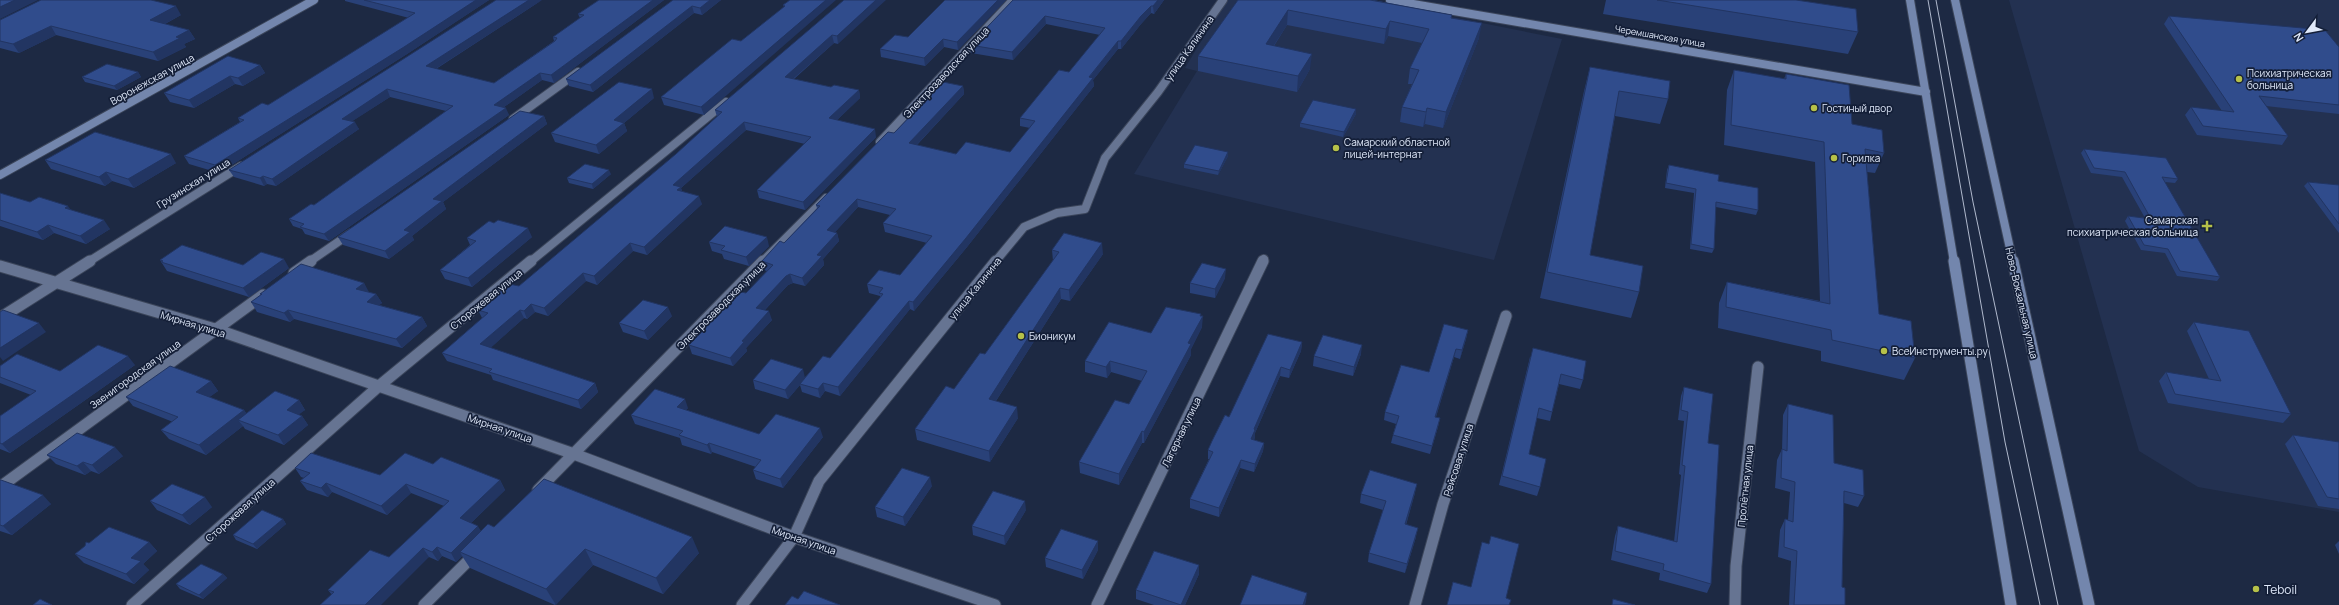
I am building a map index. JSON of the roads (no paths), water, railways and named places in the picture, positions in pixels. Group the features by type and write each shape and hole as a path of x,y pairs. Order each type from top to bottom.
{"main road":[{"name":"Воронежская улица","path":"0,175 314,0"},
{"name":"Черемшанская улица","path":"1390,0 1926,92"},
{"path":"1910,0 2011,605"},
{"name":"Ново-Вокзальная улица","path":"1955,0 2089,605"}],"street":[{"name":"Электрозаводская улица","path":"871,152 1012,0"},
{"name":"улица Калинина","path":"742,605 794,537 819,481 1024,227 1057,213 1085,209 1105,158 1158,92 1223,0"},
{"path":"506,124 588,64"},
{"name":"Сторожевая улица","path":"132,605 379,386 733,96"},
{"name":"Грузинская улица","path":"0,318 249,161"},
{"name":"Электрозаводская улица","path":"530,499 832,192"},
{"path":"286,279 357,229"},
{"name":"Лагерная улица","path":"1097,605 1264,259"},
{"name":"Мирная улица","path":"0,266 215,329 574,454 794,537 995,605"},
{"name":"Звенигородская улица","path":"0,486 273,288"},
{"name":"Рейсовая улица","path":"1415,605 1444,504 1506,316"},
{"name":"Пролётная улица","path":"1735,605 1736,566 1758,367"},
{"path":"424,605 485,544"}],"tram line":[{"path":"1928,0 2005,442 2040,605"},
{"path":"1936,0 1973,202 2058,605"}],"place":[{"name":"Психиатрическая больница","path":"2239,79"},
{"name":"Гостиный двор","path":"1814,108"},
{"name":"Самарский областной лицей-интернат","path":"1336,148"},
{"name":"Горилка","path":"1834,158"},
{"name":"Самарская психиатрическая больница","path":"2207,226"},
{"name":"Бионикум","path":"1021,336"},
{"name":"ВсеИнструменты.ру","path":"1884,351"},
{"name":"Teboil","path":"2256,589"}]}
